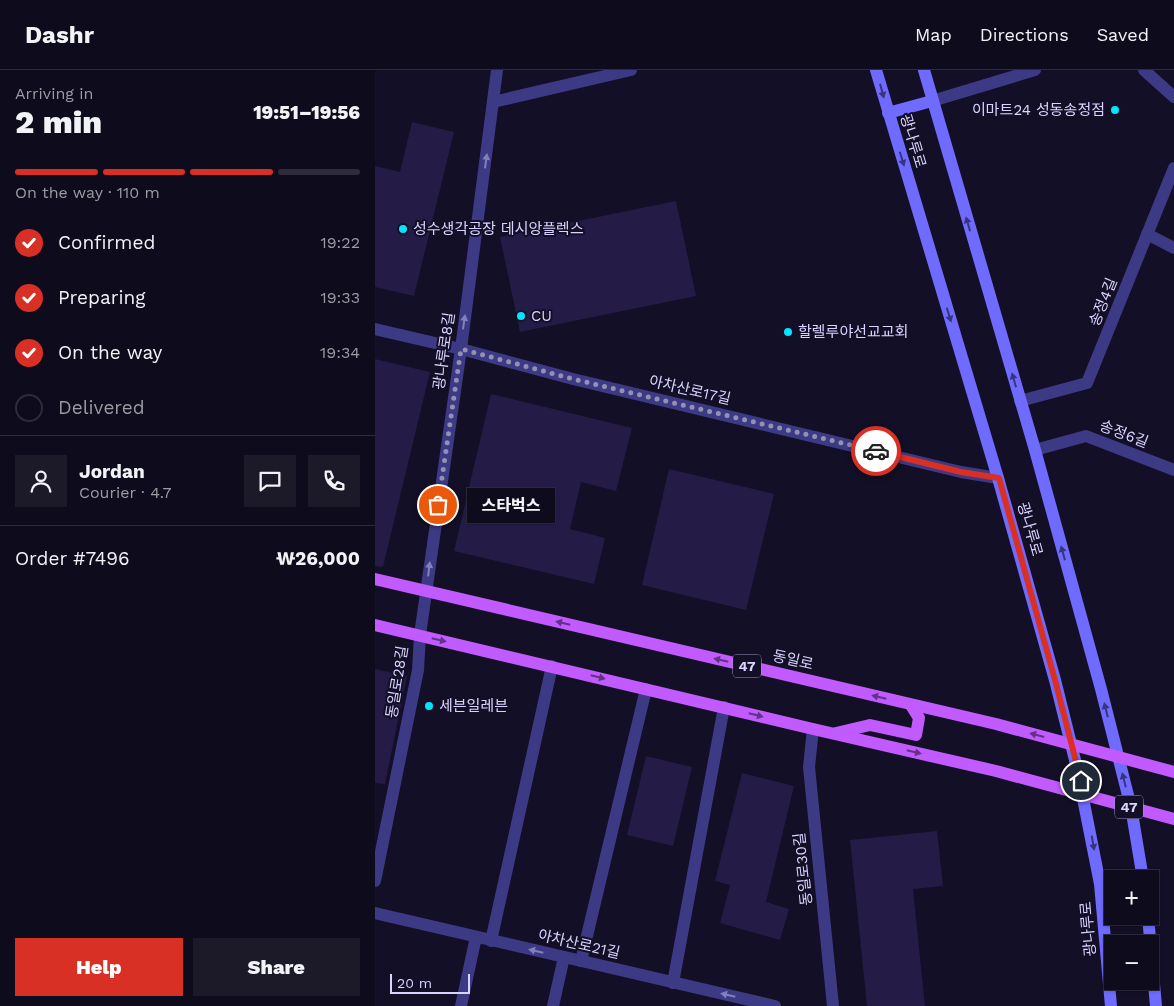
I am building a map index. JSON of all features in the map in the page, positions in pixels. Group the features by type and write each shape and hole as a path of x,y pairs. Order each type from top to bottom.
{"main road":[{"name":"광나루로","path":"876,70 999,478 1055,680 1084,795 1101,884 1111,1006"},
{"name":"광나루로","path":"925,70 1035,450 1131,808 1141,870"},
{"path":"888,113 933,101"},
{"name":"동일로","path":"375,579 996,724 1174,772"},
{"name":"47","path":"375,624 996,771 1174,819"},
{"path":"834,734 870,725 916,735 919,718 911,705"},
{"path":"1149,925 1156,1006"}],"street":[{"name":"광나루로8길","path":"420,635 461,349 497,70"},
{"path":"493,102 631,70"},
{"path":"933,101 1035,70"},
{"path":"1144,70 1174,97"},
{"name":"송정4길","path":"1020,401 1087,383 1174,168"},
{"path":"1147,234 1174,248"},
{"name":"아차산로17길","path":"375,329 961,472 999,478"},
{"name":"송정6길","path":"1035,450 1086,436 1173,468"},
{"name":"동일로28길","path":"375,881 418,670 420,635"},
{"path":"491,940 552,666"},
{"path":"581,961 646,689"},
{"path":"673,983 724,708"},
{"name":"동일로30길","path":"813,729 809,767 833,1006"},
{"name":"아차산로21길","path":"375,913 775,1006"},
{"path":"461,1006 476,937"},
{"path":"553,1006 564,957"}],"building":[{"name":"성수생각공장 데시앙플렉스","path":"412,122 454,132 414,296 375,287 375,166 400,172"},
{"path":"676,201 696,296 520,332 500,237"},
{"path":"375,359 430,372 383,567 375,566"},
{"path":"491,394 632,428 616,491 581,482 570,529 605,538 594,584 454,551"},
{"path":"669,469 774,494 746,610 642,585"},
{"path":"375,669 407,676 385,784 375,783"},
{"path":"646,756 692,767 673,846 627,835"},
{"path":"742,773 794,786 766,902 789,909 780,940 720,923 730,885 715,881"},
{"path":"937,831 943,886 913,889 925,1006 867,1006 850,840"}],"way so far":[{"path":"438,505 461,349 573,379 876,451"}],"place":[{"name":"이마트24 성동송정점","path":"1115,110"},
{"name":"성수생각공장 데시앙플렉스","path":"403,229"},
{"name":"CU","path":"521,316"},
{"name":"할렐루야선교교회","path":"788,332"},
{"name":"스타벅스","path":"438,505"},
{"name":"세븐일레븐","path":"429,706"}],"route":[{"path":"876,451 961,472 999,478 1081,781"}]}
